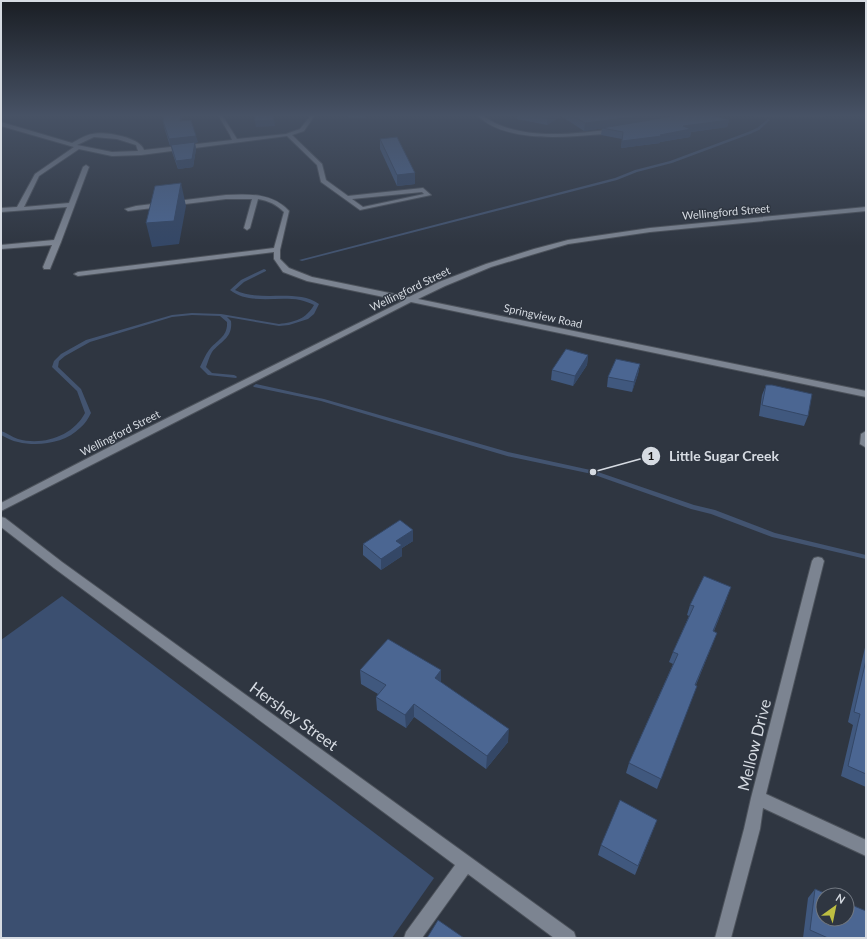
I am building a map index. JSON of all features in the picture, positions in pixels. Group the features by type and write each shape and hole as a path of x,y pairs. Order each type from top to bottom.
{"street":[{"path":"20,208 37,175 59,159"},
{"path":"314,159 320,165 323,181 346,198 362,209 428,195 423,190 346,198"},
{"path":"47,267 86,167"},
{"path":"78,274 277,250 287,212 282,206 271,201 234,197 128,209"},
{"path":"247,228 254,198"},
{"path":"1,210 72,205"},
{"name":"Wellingford Street","path":"1,506 442,284 474,270 514,257 570,242 604,236 665,228 866,209"},
{"path":"1,247 58,242"},
{"name":"Springview Road","path":"277,250 277,259 281,266 297,275 310,279 866,394"},
{"name":"Hershey Street","path":"1,521 64,569 568,938"},
{"name":"Mellow Drive","path":"723,938 752,829 758,798 818,561"},
{"path":"758,798 866,848"},
{"path":"412,938 466,863"}],"shaded area":[{"path":"62,596 434,878 392,938 1,938 1,640"}],"building":[{"path":"175,159 192,159 192,159 176,161"},
{"path":"389,159 408,159 415,173 397,175"},
{"path":"181,183 174,221 146,223 155,186"},
{"path":"566,349 588,355 575,376 552,370"},
{"path":"616,359 640,364 634,382 608,377"},
{"path":"766,385 812,394 808,416 762,405"},
{"path":"400,520 413,530 396,541 402,545 381,559 363,544"},
{"path":"704,576 731,587 713,631 717,633 695,685 697,686 661,779 629,763 678,654 673,652 694,606 690,605"},
{"path":"388,639 441,670 435,678 509,729 487,756 414,704 405,715 376,697 386,685 360,670"},
{"path":"866,660 866,774 848,766 860,714 854,712"},
{"path":"620,800 657,820 638,866 601,845"},
{"path":"815,889 815,927 855,927 855,906 866,911 866,938 828,938 810,930"},
{"path":"438,920 464,938 427,938"}],"waterway":[{"path":"301,260 616,179 636,171 680,159"},
{"path":"1,433 13,439 30,442 50,441 69,434 84,421 88,413 79,390 55,367 57,361 63,355 88,341 172,316 192,314 221,315 279,325 289,324 306,318 312,313 317,304 308,300 252,297 242,295 232,290 235,286 264,270"},
{"path":"222,316 229,321 228,331 224,338 210,352 203,367 210,374 234,377"},
{"path":"256,386 322,400 507,454 593,472 693,507 713,512 774,535 866,557"}],"place":[{"name":"Little Sugar Creek","path":"593,472"}]}
